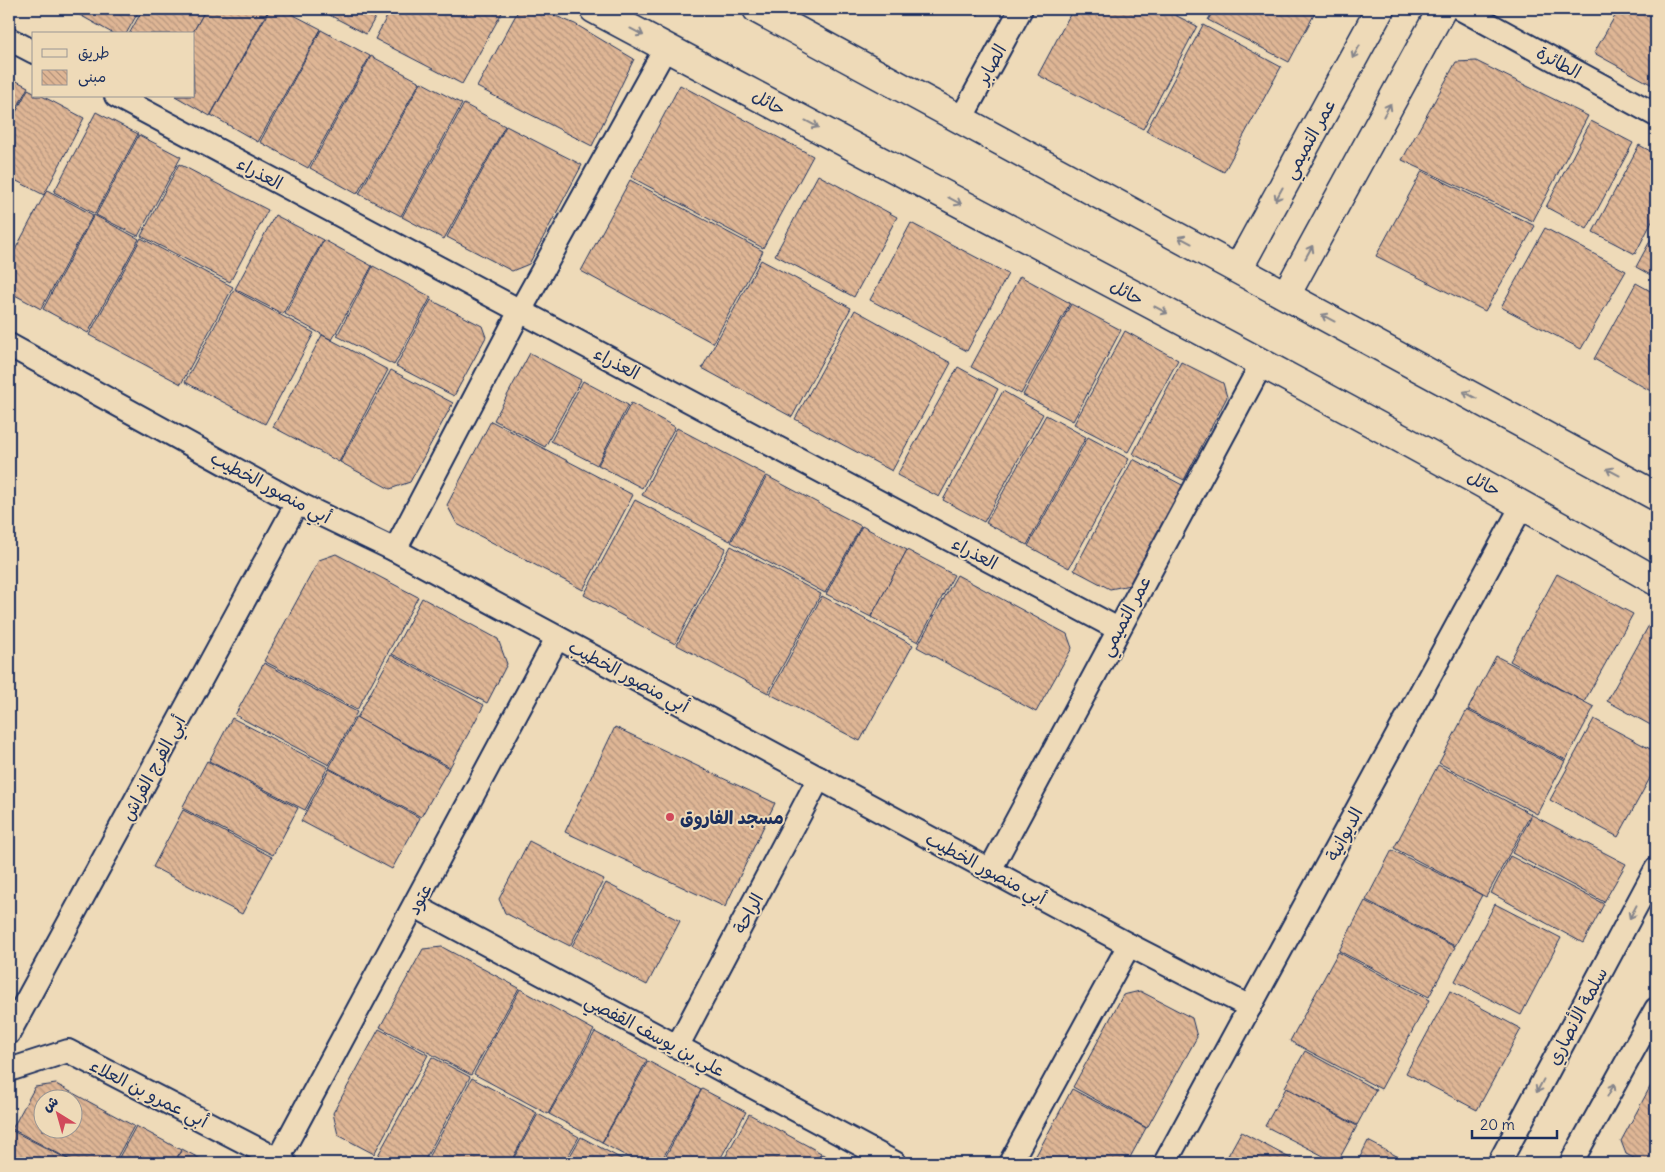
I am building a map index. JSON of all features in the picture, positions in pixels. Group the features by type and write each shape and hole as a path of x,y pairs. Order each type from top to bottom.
{"street":[{"name":"حائل","path":"594,9 1262,363 1523,504 1656,581"},
{"path":"757,9 1656,496"},
{"name":"الصابر","path":"961,119 1021,9"},
{"name":"عمر التميمي","path":"1238,269 1380,9"},
{"path":"1286,295 1442,9"},
{"name":"الطائرة","path":"1461,9 1656,115"},
{"path":"9,39 32,51"},
{"path":"395,550 520,312 666,47"},
{"name":"العذراء","path":"120,98 1118,629"},
{"name":"أبي منصور الخطيب","path":"9,345 296,502 395,550 990,870 1250,1007"},
{"name":"عمر التميمي","path":"990,870 1262,363"},
{"name":"أبي الفرج الفراش","path":"9,1032 296,502"},
{"name":"الديوانية","path":"1165,1163 1523,504"},
{"name":"عتود","path":"281,1161 557,638"},
{"name":"الراحة","path":"677,1047 819,778"},
{"name":"سلمة الأنصاري","path":"1498,1163 1656,869"},
{"name":"علي بن يوسف القفصي","path":"415,906 895,1163"},
{"path":"1010,1163 1129,944"},
{"path":"1573,1163 1656,1009"},
{"name":"أبي عمرو بن العلاء","path":"9,1070 68,1051 281,1161"}],"building":[{"path":"69,9 140,9 127,32 110,32"},
{"path":"143,9 206,9 193,32 130,32"},
{"path":"206,9 269,9 210,116 178,98 195,98 195,32 193,32"},
{"path":"270,9 282,9 321,29 258,142 211,115"},
{"path":"318,9 380,9 366,34"},
{"path":"391,9 504,9 462,84 375,39"},
{"path":"519,9 539,9 575,24 634,59 592,146 477,87"},
{"path":"966,9 981,9 978,15"},
{"path":"1073,9 1163,9 1197,26 1143,129 1038,75"},
{"path":"1214,9 1317,9 1289,62 1208,20"},
{"path":"1598,9 1612,9 1609,15"},
{"path":"1619,9 1656,9 1656,87 1594,53"},
{"path":"1203,25 1281,67 1224,172 1146,131"},
{"path":"321,30 370,56 308,168 260,142"},
{"path":"371,56 420,82 357,194 310,168"},
{"path":"1476,61 1588,116 1533,221 1402,160 1456,62"},
{"path":"9,77 28,87 9,123"},
{"path":"421,82 462,104 401,216 359,194"},
{"path":"680,85 813,156 763,248 631,177"},
{"path":"28,89 32,91 32,98 46,98 84,118 44,195 9,177 9,126"},
{"path":"464,104 505,126 444,239 402,217"},
{"path":"96,112 138,134 95,214 54,192"},
{"path":"1591,121 1633,143 1587,229 1546,207"},
{"path":"506,126 582,165 529,264 512,271 447,237"},
{"path":"139,135 181,157 138,236 96,215"},
{"path":"1639,145 1656,154 1656,214 1635,254 1593,232"},
{"path":"179,164 268,210 230,282 141,236"},
{"path":"1422,171 1535,226 1485,311 1376,256"},
{"path":"818,175 897,217 854,297 775,255"},
{"path":"630,180 763,251 713,343 581,271"},
{"path":"47,190 93,215 41,309 9,292 9,261"},
{"path":"94,215 139,239 88,333 43,309"},
{"path":"275,215 323,240 283,314 235,289"},
{"path":"911,223 1008,274 967,351 870,300"},
{"path":"1545,228 1626,271 1581,349 1501,307"},
{"path":"1656,230 1656,278 1636,267"},
{"path":"141,238 233,287 181,384 89,335"},
{"path":"324,240 372,266 332,340 285,314"},
{"path":"761,260 851,308 792,417 702,368"},
{"path":"373,266 431,297 394,365 337,336"},
{"path":"1020,276 1070,303 1021,394 971,367"},
{"path":"1636,283 1656,294 1656,394 1594,359"},
{"path":"234,290 314,333 265,424 185,382"},
{"path":"431,300 482,326 486,337 454,396 396,366"},
{"path":"1071,304 1121,330 1073,421 1023,395"},
{"path":"855,310 951,363 892,471 795,419"},
{"path":"1125,331 1178,360 1128,452 1074,424"},
{"path":"322,335 388,370 339,462 273,427"},
{"path":"530,353 581,380 545,447 494,420"},
{"path":"1181,362 1223,383 1227,397 1184,480 1133,454"},
{"path":"958,367 998,389 939,497 897,475"},
{"path":"391,370 453,403 410,482 390,489 340,462"},
{"path":"583,381 628,405 597,465 551,441"},
{"path":"1003,391 1043,414 984,522 943,500"},
{"path":"631,403 675,427 642,488 598,465"},
{"path":"1046,415 1086,437 1027,545 986,523"},
{"path":"491,421 633,495 583,590 457,524 447,505"},
{"path":"677,428 766,475 730,541 642,495"},
{"path":"1088,437 1129,459 1069,568 1028,546"},
{"path":"1133,459 1184,486 1130,585 1110,589 1074,570"},
{"path":"767,476 861,526 825,593 731,542"},
{"path":"635,500 726,548 675,644 584,595"},
{"path":"862,526 907,550 871,617 826,594"},
{"path":"731,546 821,594 768,693 677,645"},
{"path":"907,550 954,575 918,642 871,617"},
{"path":"336,554 418,597 357,710 264,661 319,560"},
{"path":"1557,574 1633,614 1584,702 1510,661"},
{"path":"957,575 1067,634 1072,648 1036,712 917,647"},
{"path":"822,596 913,645 860,741 770,694"},
{"path":"422,598 498,639 507,664 487,703 392,654"},
{"path":"1654,616 1656,617 1656,728 1607,701"},
{"path":"391,655 484,705 450,767 357,718"},
{"path":"1496,656 1594,707 1566,760 1468,709"},
{"path":"264,663 357,712 329,765 235,715"},
{"path":"1467,710 1565,761 1537,814 1439,763"},
{"path":"356,717 449,768 421,817 329,768"},
{"path":"232,718 328,767 305,810 209,761"},
{"path":"1594,719 1656,752 1656,767 1618,837 1550,800"},
{"name":"مسجد الفاروق","path":"615,727 775,803 725,907 565,832"},
{"path":"207,761 298,808 273,855 182,808"},
{"path":"1438,765 1531,814 1486,897 1394,848"},
{"path":"329,769 420,818 392,869 301,821"},
{"path":"183,810 272,857 242,914 153,867"},
{"path":"1532,815 1626,864 1604,902 1512,853"},
{"path":"529,841 604,879 570,946 505,913 499,899"},
{"path":"1392,850 1482,895 1455,946 1366,900"},
{"path":"1510,856 1604,904 1583,943 1491,893"},
{"path":"606,883 680,921 647,985 572,946"},
{"path":"1365,901 1455,947 1429,997 1339,951"},
{"path":"1495,904 1561,938 1521,1015 1455,981"},
{"path":"442,947 519,988 471,1075 380,1027 423,949"},
{"path":"1338,952 1429,1000 1381,1089 1290,1041"},
{"path":"520,989 594,1030 548,1114 474,1074"},
{"path":"1140,991 1192,1018 1197,1037 1147,1128 1073,1087 1123,995"},
{"path":"1450,991 1521,1029 1477,1110 1406,1073"},
{"path":"379,1029 428,1055 374,1154 338,1135 333,1113"},
{"path":"595,1032 647,1060 602,1142 549,1114"},
{"path":"1305,1051 1376,1090 1357,1125 1285,1087"},
{"path":"432,1057 470,1077 423,1163 389,1163 377,1157"},
{"path":"648,1061 701,1090 660,1163 639,1163 602,1143"},
{"path":"1656,1076 1656,1163 1643,1163 1626,1154 1621,1141"},
{"path":"472,1078 537,1113 510,1163 425,1163"},
{"path":"56,1084 67,1090 33,1090 35,1087"},
{"path":"1286,1088 1357,1126 1337,1163 1265,1126"},
{"path":"702,1089 746,1112 718,1163 662,1163"},
{"path":"1072,1089 1146,1128 1127,1163 1032,1163"},
{"path":"32,1092 32,1140 12,1129"},
{"path":"82,1098 134,1126 114,1163 76,1163 33,1140 82,1140"},
{"path":"538,1114 579,1137 564,1163 511,1163"},
{"path":"749,1114 821,1153 816,1163 722,1163"},
{"path":"136,1126 181,1150 174,1163 116,1163"},
{"path":"11,1130 75,1163 9,1163 9,1135"},
{"path":"1241,1132 1299,1163 1224,1163"},
{"path":"581,1137 629,1163 566,1163"},
{"path":"1368,1141 1410,1163 1357,1163"},
{"path":"182,1149 208,1163 175,1163"},
{"path":"822,1154 839,1163 817,1163"}],"place":[{"name":"مسجد الفاروق","path":"670,817"}]}
